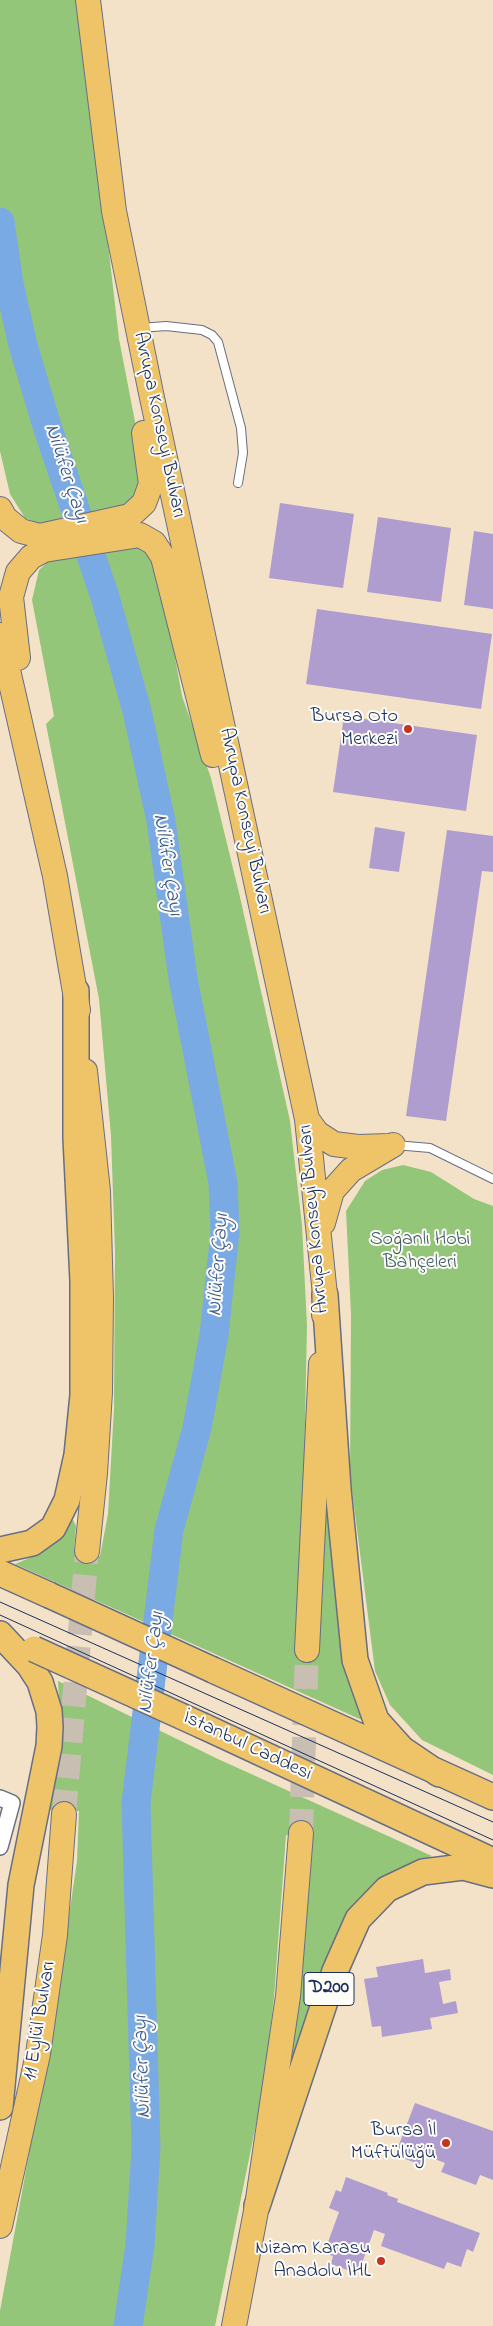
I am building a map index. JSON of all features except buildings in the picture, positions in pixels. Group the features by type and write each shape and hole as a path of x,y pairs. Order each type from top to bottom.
{"highway":[{"path":"0,1550 32,1543 54,1528 66,1500 77,1455 83,1395 83,1281 76,1138 76,991"},
{"path":"325,1295 338,1489 355,1660 376,1720 402,1749 439,1774"},
{"path":"0,1573 493,1797"},
{"path":"0,1634 29,1665 40,1682 49,1711 50,1727 49,1746 21,1885 0,2107"},
{"name":"İstanbul Caddesi","path":"0,1634 493,1861"},
{"name":"D200","path":"257,2206 335,1972 358,1919 388,1889 423,1872 463,1867 493,1874"}],"main road":[{"name":"Avrupa Konseyi Bulvarı","path":"88,0 114,211 307,1119 325,1295 307,1650"},
{"path":"32,783 11,597 18,572 42,543 129,526 144,503 151,484 148,454 126,334 114,211"},
{"path":"0,509 5,518 42,543"},
{"path":"129,526 154,543 163,557 236,846 268,933"},
{"path":"0,635 32,783 55,876 76,991 98,1191 100,1288 99,1410 87,1551"},
{"path":"0,692 32,783"},
{"path":"307,1119 316,1133 334,1144 393,1146"},
{"path":"320,1237 332,1191 351,1170 393,1146"},
{"name":"11 Eylül Bulvarı","path":"0,2226 38,2054 55,1935 64,1814"},
{"path":"234,2326 257,2206 288,1996 302,1833"}],"street":[{"path":"0,1847 6,1800"}],"lane":[{"path":"138,328 166,326 202,330 216,338 241,428 243,453 238,483"},
{"path":"393,1146 430,1148 493,1179"}],"green space":[{"path":"0,0 76,0 119,339 138,437 141,493 121,509 44,525 25,518 10,494 0,451"},
{"path":"120,541 151,549 163,591 182,696 211,778 240,897 290,1121 302,1225 307,1326 303,1521 295,1654 318,1655 325,1501 331,1506 364,1721 15,1564 32,1557 48,1544 72,1518 76,1526 74,1550 100,1556 108,1514 114,1408 115,1251 111,1136 99,999 46,724 54,716 32,600 39,570 52,558"},
{"name":"Soğanlı Hobi Bahçeleri","path":"403,1165 431,1172 474,1199 493,1206 493,1775 422,1740 390,1705 375,1671 350,1474 351,1314 346,1211 365,1181 382,1170"},
{"path":"58,1681 218,1759 432,1856 407,1865 371,1887 346,1915 287,2090 299,1990 311,1833 286,1835 274,1997 264,2085 215,2326 0,2326 0,2311 54,2019 77,1861 79,1811 45,1810 60,1724"}],"waterway":[{"name":"Nilüfer Çayı","path":"0,222 9,284 23,345 47,426 105,597 137,711 161,821 183,978 223,1183 225,1232 214,1335 197,1428 169,1530 136,1803 146,2148 140,2245 128,2326"}],"tunnel":[{"path":"64,1814 87,1551"},
{"path":"301,1833 307,1650"}],"tram line":[{"path":"0,1602 493,1822"},
{"path":"0,1615 493,1840"}],"place":[{"name":"Bursa Oto Merkezi","path":"408,729"},
{"name":"Bursa İl Müftülüğü","path":"446,2143"},
{"name":"Nizam Karasu Anadolu İHL","path":"381,2261"}]}
